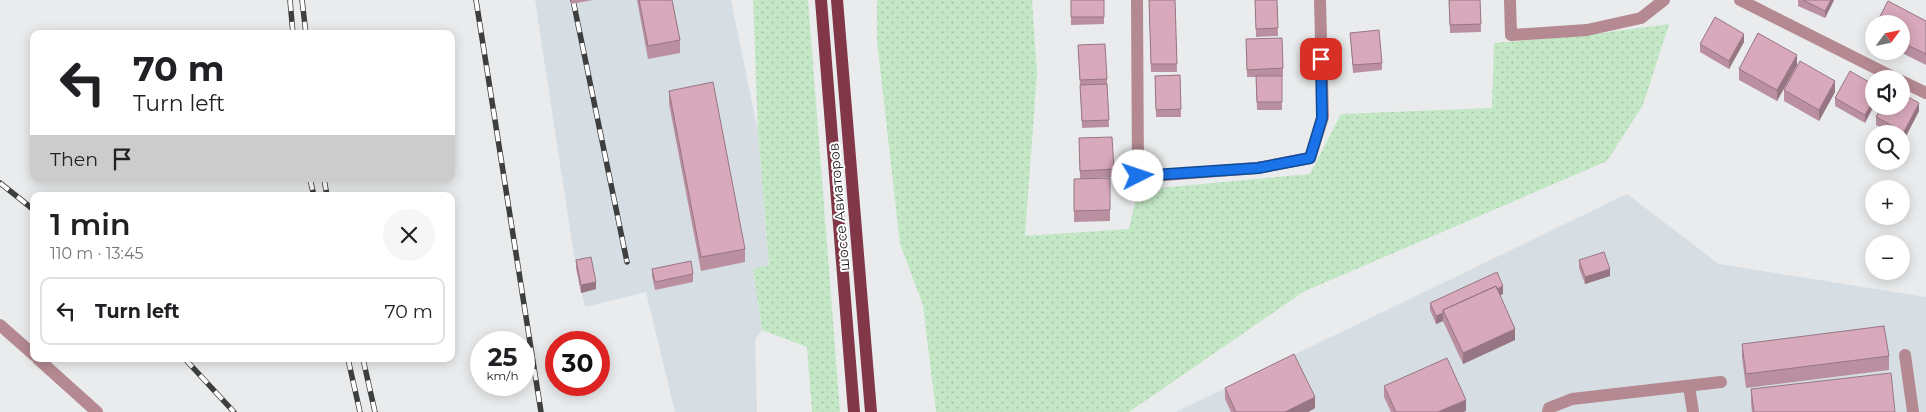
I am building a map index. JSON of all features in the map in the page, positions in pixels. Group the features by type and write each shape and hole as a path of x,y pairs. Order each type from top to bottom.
{"main road":[{"name":"шоссе Авиаторов","path":"821,0 854,412"},
{"name":"шоссе Авиаторов","path":"836,0 871,412"}],"street":[{"path":"1137,0 1138,176 1258,168 1310,158 1322,118 1320,0"},
{"path":"1510,0 1511,35 1587,30 1641,18 1664,0"},
{"path":"1740,0 1879,70"},
{"path":"1910,85 1926,93"},
{"path":"0,325 30,351"},
{"path":"1906,355 1913,412"},
{"path":"41,362 98,412"},
{"path":"1548,412 1549,408 1572,399 1721,382"},
{"path":"1689,386 1693,412"}],"shaded area":[{"path":"535,0 731,0 758,132 769,265 753,269 762,330 755,340 757,412 675,412 646,292 585,307 576,268"},
{"path":"1627,194 1719,264 1926,297 1926,412 1176,412"}],"green space":[{"path":"753,0 808,0 840,412 812,412 807,347 762,330 753,269 769,265 758,132"},
{"path":"877,0 1032,0 1037,73 1025,236 1129,229 1138,190 1310,174 1341,114 1492,108 1494,43 1587,35 1669,24 1643,105 1607,161 1303,292 1129,412 936,412 923,305 900,244 877,41"}],"building":[{"path":"639,0 672,0 680,40 648,46"},
{"path":"1071,0 1104,0 1104,17 1071,17"},
{"path":"1149,0 1175,0 1177,64 1151,64"},
{"path":"1255,0 1277,0 1278,28 1256,29"},
{"path":"1449,0 1480,0 1481,24 1450,25"},
{"path":"1803,0 1831,0 1825,11"},
{"path":"1888,1 1926,21 1926,54 1910,46 1910,15 1881,15"},
{"path":"1715,17 1744,34 1729,61 1700,44"},
{"path":"1379,30 1382,63 1353,65 1350,33"},
{"path":"1758,33 1797,55 1777,90 1739,69"},
{"path":"1282,38 1283,68 1247,70 1246,39"},
{"path":"1105,44 1107,79 1080,80 1078,45"},
{"path":"1800,61 1835,81 1819,110 1784,90"},
{"path":"1850,71 1865,80 1865,115 1835,98"},
{"path":"1180,75 1181,109 1156,110 1155,76"},
{"path":"1256,76 1282,76 1282,102 1257,102"},
{"path":"713,82 745,249 701,257 669,91"},
{"path":"1107,84 1109,120 1082,121 1080,85"},
{"path":"1910,98 1919,103 1908,125 1891,125 1876,117 1877,115 1910,115"},
{"path":"1112,137 1114,169 1080,171 1079,138"},
{"path":"1110,178 1110,210 1074,211 1074,179"},
{"path":"1604,252 1610,269 1585,277 1579,260"},
{"path":"591,257 596,282 581,285 576,260"},
{"path":"691,261 693,274 655,282 652,269"},
{"path":"1497,272 1503,286 1497,289 1496,286 1443,310 1443,313 1436,316 1430,303"},
{"path":"1496,286 1515,329 1463,353 1443,310"},
{"path":"1884,326 1889,356 1746,374 1742,344"},
{"path":"1294,354 1315,397 1285,412 1236,412 1225,388"},
{"path":"1447,358 1466,400 1438,412 1396,412 1384,386"},
{"path":"1891,373 1895,412 1754,412 1751,389"}],"railway":[{"path":"290,0 293,30"},
{"path":"302,0 306,30"},
{"path":"476,0 541,412"},
{"path":"573,0 627,262"},
{"path":"311,182 313,192"},
{"path":"325,182 326,192"},
{"path":"0,183 30,207"},
{"path":"188,362 234,412"},
{"path":"349,362 360,412"},
{"path":"364,362 375,412"}],"route":[{"path":"1138,176 1258,168 1310,158 1322,118 1321,59"}]}
